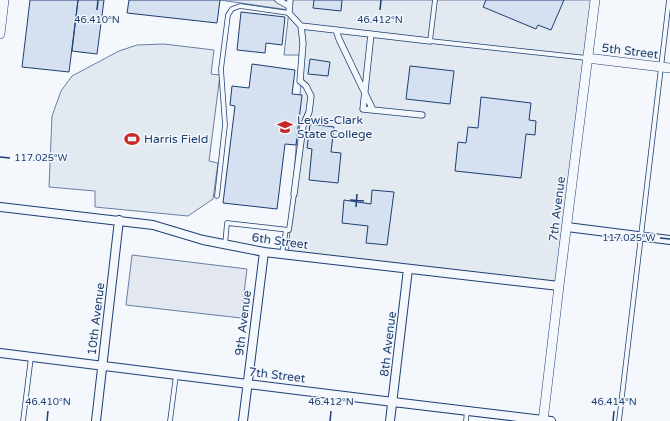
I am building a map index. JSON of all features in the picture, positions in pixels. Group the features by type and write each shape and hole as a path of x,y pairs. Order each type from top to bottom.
{"street":[{"path":"0,34 4,0"},
{"path":"278,0 289,6 301,26 303,43 300,81 306,86 311,96 309,112 302,132 294,194"},
{"name":"7th Avenue","path":"546,421 559,286 595,0"},
{"path":"301,26 430,41"},
{"path":"336,30 365,93"},
{"path":"371,34 363,109 422,115"},
{"name":"5th Street","path":"587,58 666,68"},
{"name":"6th Street","path":"0,207 153,225 203,240 264,252 559,286"},
{"name":"10th Avenue","path":"96,421 119,220"},
{"path":"567,227 670,240"},
{"name":"9th Avenue","path":"243,421 264,252"},
{"name":"8th Avenue","path":"390,421 408,269"},
{"name":"7th Street","path":"0,353 546,421"}],"lane":[{"path":"435,0 430,41 587,58"},
{"path":"618,421 641,236 666,68 669,0"},
{"path":"217,196 225,125 221,69 228,15 232,9 240,6 289,6"},
{"path":"282,254 286,230 289,230 294,194"},
{"path":"225,245 227,223 286,230"},
{"path":"23,421 31,357"},
{"path":"170,421 176,375"},
{"path":"466,421 467,411"}],"shaded area":[{"path":"220,0 595,0 559,286 288,255 303,55 284,55 289,10"},
{"name":"Harris Field","path":"164,44 214,50 211,74 220,75 209,161 218,163 213,199 188,216 95,207 95,191 49,187 52,116 61,91 72,76 119,51 137,45"},
{"path":"132,255 247,269 241,318 126,305"}],"building":[{"path":"30,0 78,0 69,72 22,67"},
{"path":"78,0 104,0 97,54 72,51"},
{"path":"129,0 220,0 217,23 127,13"},
{"path":"314,0 342,0 341,11 313,8"},
{"path":"486,0 564,0 551,30 538,25 536,29 483,7"},
{"path":"241,12 285,17 282,45 266,43 265,53 237,50"},
{"path":"310,59 330,62 328,76 308,74"},
{"path":"252,64 295,70 292,94 302,95 296,145 285,144 277,209 223,203 235,106 230,105 232,86 249,88"},
{"path":"410,66 454,71 450,104 406,99"},
{"path":"481,97 531,103 529,120 536,121 535,135 526,134 521,178 455,171 458,142 466,143 468,127 478,128"},
{"path":"310,124 334,127 331,152 341,153 338,183 309,180 312,149 307,148"},
{"path":"372,190 394,192 387,245 366,243 368,226 342,223 344,200 371,204"}],"place":[{"name":"Lewis-Clark State College","path":"285,127"},
{"name":"Harris Field","path":"132,139"}]}
